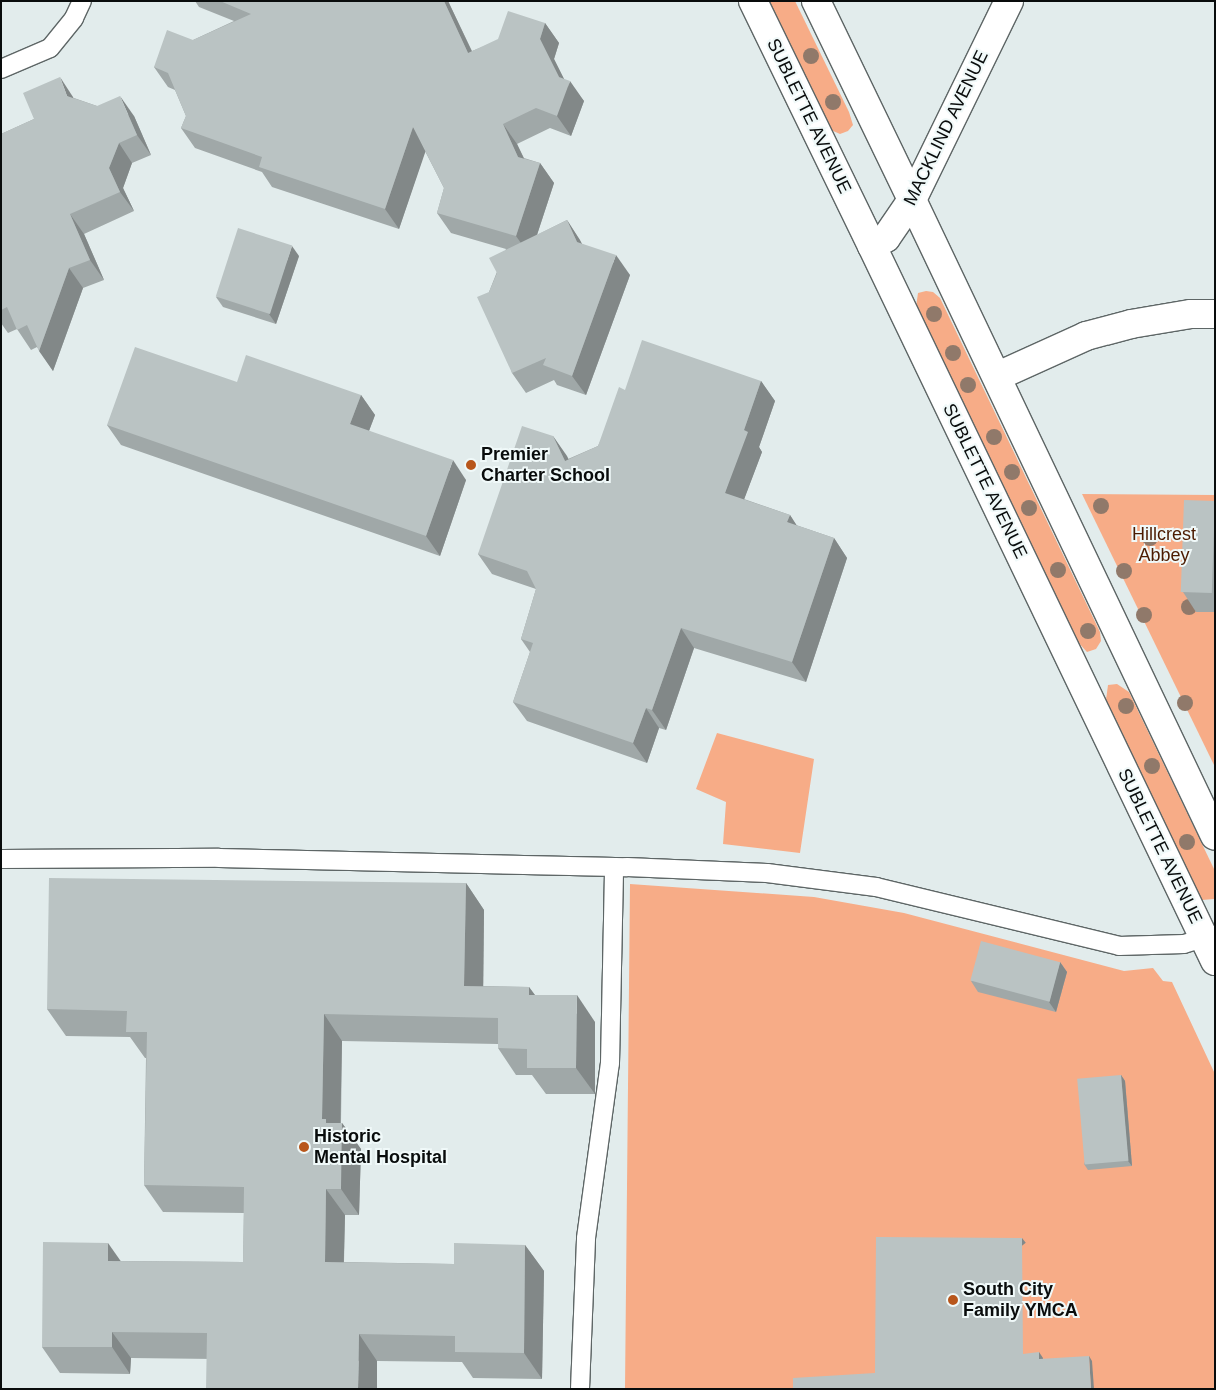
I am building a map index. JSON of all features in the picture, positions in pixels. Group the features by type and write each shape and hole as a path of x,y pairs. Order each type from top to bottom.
{"street":[{"name":"SUBLETTE AVENUE","path":"754,1 1211,945"},
{"path":"816,1 998,376 1215,836"},
{"name":"MACKLIND AVENUE","path":"872,246 886,238 912,200 1008,1"},
{"path":"998,376 1086,336 1131,324 1191,314 1215,314"}],"lane":[{"path":"1,68 50,48 74,18 82,1"},
{"path":"1,859 219,858 614,867 767,873 876,887 1119,946 1211,945"},
{"path":"580,1389 586,1238 610,1062 614,867"}],"green space":[{"path":"769,1 795,1 849,112 853,125 848,131 840,134 831,130"},
{"path":"933,292 940,298 1100,632 1101,641 1096,649 1087,652 1076,640 916,307 918,293"},
{"name":"Hillcrest Abbey","path":"1082,494 1215,495 1215,767"},
{"path":"1117,684 1129,692 1215,871 1214,899 1202,900 1197,891 1106,700 1108,685"},
{"path":"717,733 814,759 800,853 723,844 726,802 696,789"},
{"path":"630,884 814,897 904,913 1124,971 1153,968 1163,981 1172,982 1215,1074 1215,1389 625,1389"}],"building":[{"path":"220,1 444,1 468,53 498,39 508,11 545,23 540,39 559,77 570,81 557,116 536,108 503,124 518,157 540,163 516,236 437,213 444,188 413,127 385,209 259,167 262,157 181,128 186,116 168,73 154,67 167,30 193,40 251,14"},
{"path":"60,77 67,96 97,106 120,96 137,135 119,143 109,168 120,192 70,214 90,260 69,268 39,351 27,325 17,330 7,307 1,310 1,134 34,119 23,93"},
{"path":"567,220 577,242 616,255 572,376 543,365 546,358 512,373 477,297 489,292 497,273 489,258"},
{"path":"238,228 292,246 270,314 216,296"},
{"path":"642,340 761,381 744,430 748,432 725,493 790,515 787,522 834,538 792,662 681,628 652,710 646,708 633,743 513,702 533,643 521,639 536,589 527,571 478,554 522,426 553,436 565,461 598,446 619,387 625,390"},
{"path":"135,347 237,382 246,355 361,395 350,424 453,460 426,536 107,425"},
{"path":"1184,500 1215,501 1212,593 1181,592"},
{"name":"Historic Mental Hospital","path":"49,878 466,883 464,986 529,987 529,995 577,995 576,1068 527,1068 527,1049 498,1048 498,1018 324,1014 322,1119 326,1119 326,1123 342,1123 341,1189 326,1189 325,1262 454,1264 454,1243 525,1245 524,1353 455,1352 455,1336 359,1334 358,1389 206,1389 207,1333 112,1332 112,1347 42,1347 43,1242 108,1243 108,1261 243,1262 244,1187 144,1185 147,1032 126,1032 127,1011 47,1009"},
{"path":"981,941 1060,962 1050,1002 970,981"},
{"path":"1121,1075 1128,1161 1085,1165 1077,1079"},
{"name":"South City Family YMCA","path":"876,1237 1022,1238 1023,1354 1039,1352 1039,1359 1089,1356 1091,1389 793,1389 793,1378 875,1373"}],"place":[{"name":"Premier Charter School","path":"471,465"},
{"name":"Historic Mental Hospital","path":"304,1147"},
{"name":"South City Family YMCA","path":"953,1300"}]}
